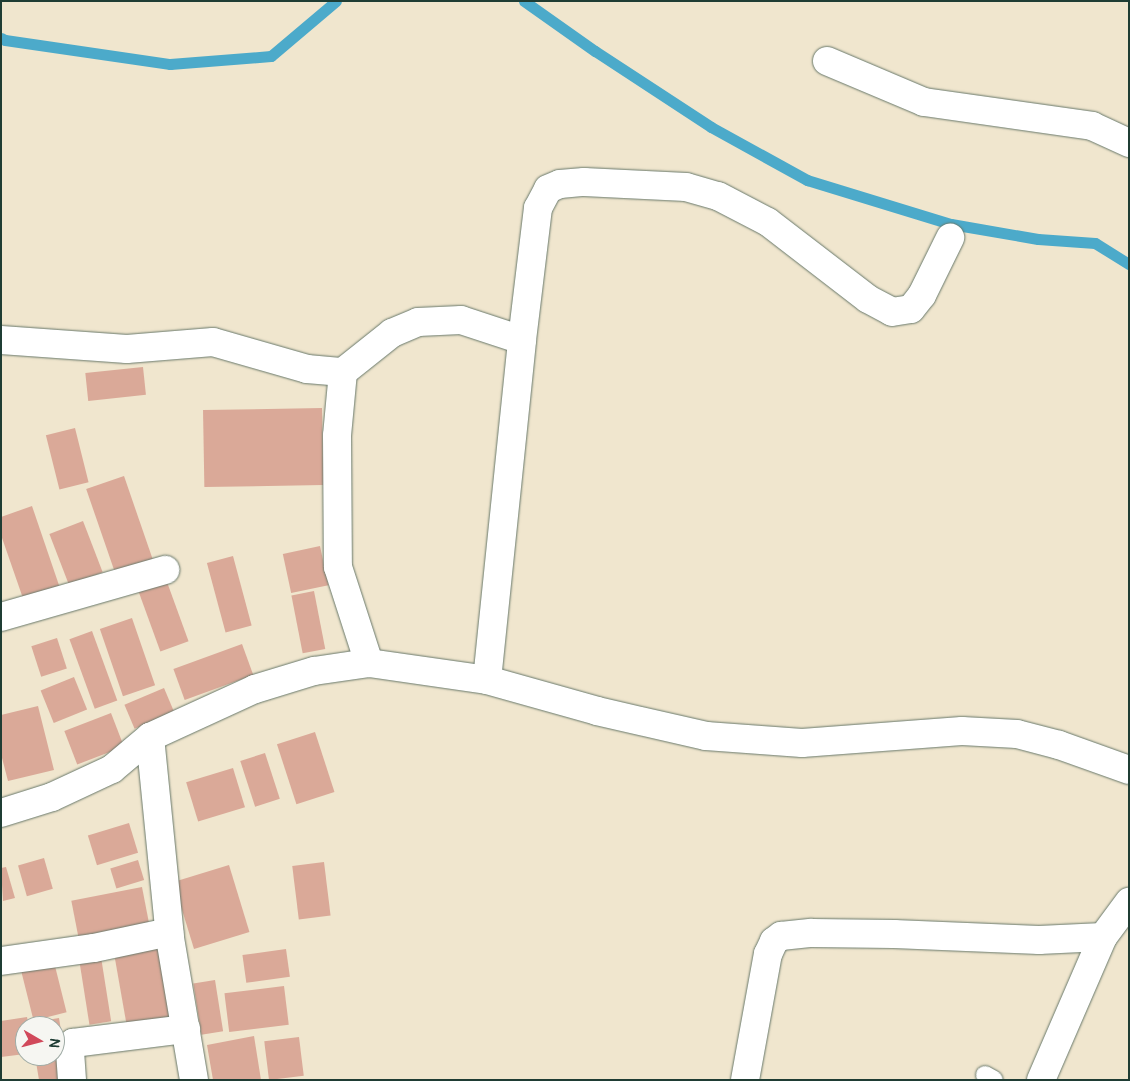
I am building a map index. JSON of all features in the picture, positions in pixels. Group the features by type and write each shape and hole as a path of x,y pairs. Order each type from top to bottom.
{"street":[{"path":"826,61 924,102 1092,126 1129,143"},
{"path":"487,680 522,340 538,208 548,189 560,184 584,182 686,187 718,196 768,222 868,299 892,312 911,310 922,294 950,238"},
{"path":"1,340 127,349 213,342 307,369 343,372 392,333 418,322 461,320 522,340"},
{"path":"343,372 337,436 338,567 368,663"},
{"path":"1,617 165,570"},
{"path":"1,814 52,797 112,769 150,737 255,689 314,671 368,663 487,680 598,711 706,736 802,743 962,731 1017,734 1059,745 1129,770"},
{"path":"150,737 169,932 194,1080"},
{"path":"1041,1080 1102,937 1129,902"},
{"path":"1,961 94,948 169,932"},
{"path":"745,1080 768,954 774,941 781,936 812,933 894,934 1039,940 1102,937"},
{"path":"72,1080 70,1048 73,1044 186,1029"}],"building":[{"path":"143,367 146,395 88,401 85,373"},
{"path":"322,408 323,485 204,487 203,410"},
{"path":"75,428 89,482 59,490 46,435"},
{"path":"124,476 153,561 115,574 86,489"},
{"path":"32,506 62,594 26,607 1,535 1,517"},
{"path":"83,521 103,572 69,585 49,534"},
{"path":"320,546 328,585 291,593 283,554"},
{"path":"233,556 252,626 226,633 207,563"},
{"path":"167,582 189,641 160,651 139,592"},
{"path":"314,591 325,649 303,653 291,595"},
{"path":"132,618 155,685 123,696 100,629"},
{"path":"92,631 117,701 95,709 69,639"},
{"path":"57,638 67,668 41,677 31,646"},
{"path":"242,644 253,675 185,700 173,669"},
{"path":"74,677 87,709 54,723 41,690"},
{"path":"164,688 174,712 135,729 124,705"},
{"path":"38,706 54,770 8,781 1,754 1,715"},
{"path":"111,713 124,747 77,765 64,731"},
{"path":"315,732 334,792 296,804 277,744"},
{"path":"265,753 280,799 255,807 240,761"},
{"path":"233,768 245,807 198,822 186,782"},
{"path":"129,823 138,853 97,865 88,836"},
{"path":"44,858 53,889 27,896 18,865"},
{"path":"138,860 144,880 116,889 110,868"},
{"path":"324,862 331,916 299,919 292,866"},
{"path":"229,865 249,932 194,949 174,882"},
{"path":"6,867 15,898 3,901 1,868"},
{"path":"142,887 151,933 80,947 71,901"},
{"path":"157,938 172,1021 127,1029 113,946"},
{"path":"286,949 290,977 246,983 242,955"},
{"path":"101,957 111,1021 89,1025 79,960"},
{"path":"53,958 67,1012 52,1016 32,1016 20,966"},
{"path":"215,980 223,1031 201,1035 193,983"},
{"path":"284,986 289,1025 229,1032 224,993"},
{"path":"15,1019 15,1055 1,1057 1,1021"},
{"path":"254,1036 261,1080 213,1080 207,1045"},
{"path":"299,1037 304,1076 269,1080 264,1041"},
{"path":"65,1055 69,1080 39,1080 37,1066 65,1066"}],"waterway":[{"path":"1,38 170,64 271,56 336,1"},
{"path":"524,1 595,51 711,127 807,180 951,224 1038,239 1095,243 1129,264"}]}
